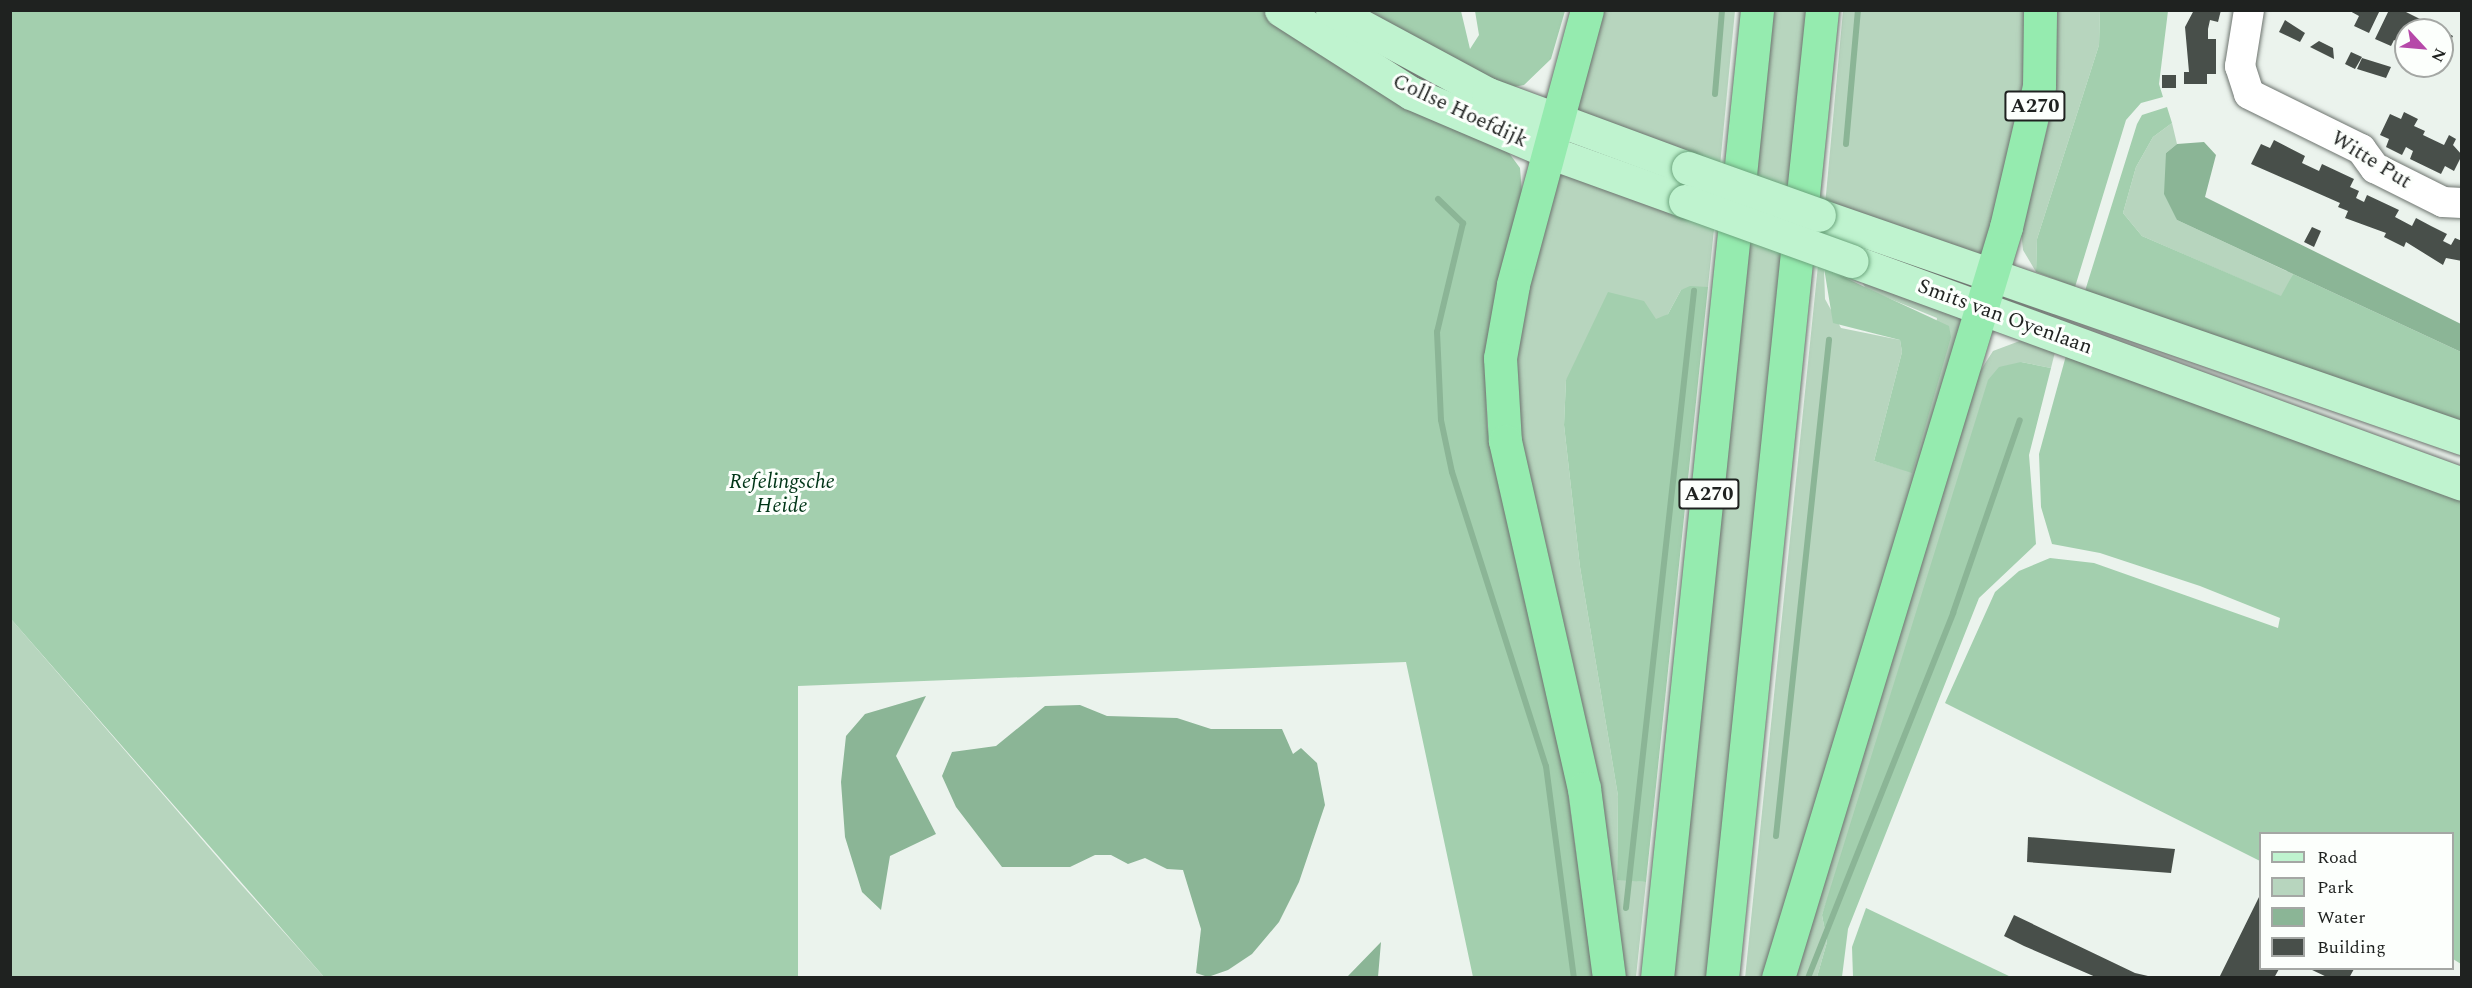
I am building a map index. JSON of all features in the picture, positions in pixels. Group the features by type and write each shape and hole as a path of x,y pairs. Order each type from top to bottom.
{"highway":[{"path":"1587,10 1505,323 1502,404 1505,441 1586,799 1609,978"},
{"name":"A270","path":"1657,978 1757,10"},
{"name":"A270","path":"1722,978 1822,10"},
{"name":"A270","path":"1778,978 1990,277 2031,129 2041,52 2040,10"}],"main road":[{"name":"Collse Hoefdijk","path":"1281,10 1411,93 1552,137"},
{"name":"Collse Hoefdijk","path":"1332,10 1552,137"},
{"name":"Smits van Oyenlaan","path":"1552,137 1688,168 1990,277 2462,438"},
{"name":"Smits van Oyenlaan","path":"1552,137 1684,201 2462,484"}],"street":[{"name":"Witte Put","path":"2249,10 2240,66 2249,94 2361,149 2375,168 2443,202 2462,203"}],"green space":[{"name":"Refelingsche Heide","path":"10,11 1271,11 1509,153 1520,168 1522,192 1485,354 1487,427 1567,786 1593,977 1473,977 1406,662 798,686 798,977 324,977 11,619"},
{"path":"1346,11 1461,11 1470,49 1479,35 1475,11 1565,11 1551,59 1524,85 1509,88"},
{"path":"1600,11 1735,11 1720,166 1572,118"},
{"path":"1768,11 1811,11 1710,977 1668,978"},
{"path":"1843,11 2027,11 2030,52 1983,260 1825,205"},
{"path":"2055,11 2100,11 2099,45 2037,239 2036,272 2023,250 2021,232 2052,109"},
{"path":"2100,11 2168,11 2159,84 2163,97 2141,103 2126,120 2075,287 2036,272 2037,239 2099,45"},
{"path":"2167,107 2172,123 2153,137 2136,167 2123,213 2142,236 2281,296 2293,274 2461,352 2461,427 2085,291 2137,124 2142,115"},
{"path":"2172,123 2177,144 2166,153 2177,220 2293,274 2282,297 2142,236 2123,213 2136,167 2153,137"},
{"path":"1563,169 1714,229 1708,287 1681,290 1668,314 1566,380 1564,425 1580,567 1618,796 1617,879 1646,882 1636,977 1618,977 1507,367 1557,173"},
{"path":"1818,265 1824,268 1825,299 1841,328 1900,340 1902,352 1874,461 1912,472 1937,318 1866,289 1862,282 1963,313 1770,977 1745,978"},
{"path":"1824,268 1949,326 1951,337 1912,473 1874,461 1902,352 1900,340 1833,323"},
{"path":"1690,286 1708,287 1646,882 1617,880 1618,796 1580,567 1564,425 1566,380 1608,292 1644,301 1656,319 1668,314 1681,290"},
{"path":"2025,339 2056,348 2051,368 2021,362 1822,915 1827,942 1817,977 1795,978 1979,373 1993,351"},
{"path":"2067,352 2461,495 2461,964 2454,960 2454,832 2259,832 2259,860 1945,703 1995,592 2019,571 2050,558 2094,563 2278,628 2280,618 2200,586 2100,553 2052,544 2041,507 2039,454"},
{"path":"2021,362 2051,368 2029,455 2036,544 1979,598 1848,929 1842,977 1817,977 1827,942 1822,915 1988,380 1999,367"},
{"path":"11,619 238,881 324,977 11,977"},
{"path":"1866,908 2011,977 1853,977 1852,947"}],"water":[{"path":"2204,142 2216,155 2205,197 2461,324 2461,352 2177,220 2164,194 2166,153 2177,144"},
{"path":"926,696 896,756 936,834 890,856 881,910 862,892 845,837 841,782 846,736 865,714"},
{"path":"1080,705 1107,716 1177,718 1211,729 1282,729 1293,754 1301,748 1317,763 1325,805 1299,882 1279,922 1252,954 1228,970 1208,977 1196,973 1201,929 1183,870 1167,869 1145,858 1128,864 1111,855 1095,855 1070,867 1002,867 956,807 942,776 952,752 996,746 1045,706"},
{"path":"1381,942 1378,977 1346,977 1348,976"}],"building":[{"path":"2194,10 2221,10 2218,22 2210,20 2208,29 2208,39 2216,39 2216,74 2207,74 2207,84 2184,84 2184,72 2189,72 2185,27"},
{"path":"2348,10 2380,10 2369,33 2354,26 2359,16"},
{"path":"2389,10 2402,10 2418,18 2394,18 2394,40 2391,46 2375,39"},
{"path":"2285,20 2305,33 2300,42 2279,32"},
{"path":"2319,41 2333,48 2334,59 2310,47"},
{"path":"2351,52 2362,57 2355,69 2345,64"},
{"path":"2362,58 2391,67 2386,78 2357,69"},
{"path":"2162,75 2176,75 2176,88 2162,88"},
{"path":"2404,112 2418,119 2414,126 2425,131 2423,135 2444,145 2449,135 2456,139 2453,145 2462,155 2454,171 2445,166 2441,174 2410,159 2413,151 2406,147 2402,155 2386,147 2389,139 2380,135 2390,114 2401,119"},
{"path":"2274,140 2305,156 2302,163 2319,171 2322,164 2354,179 2350,187 2359,191 2356,198 2364,202 2367,195 2399,210 2395,217 2412,226 2416,218 2447,234 2443,241 2451,245 2455,238 2462,241 2462,261 2446,258 2443,265 2406,242 2404,247 2384,237 2386,233 2345,218 2348,211 2338,207 2340,203 2251,164 2261,144 2270,148"},
{"path":"2312,227 2321,231 2314,247 2304,242"},
{"path":"2028,837 2175,849 2171,873 2027,862"},
{"path":"2259,897 2259,970 2278,970 2274,978 2219,978"},
{"path":"2014,915 2135,973 2148,976 2098,978 2024,946 2004,936"},
{"path":"2312,970 2353,970 2349,978 2329,978"}],"waterway":[{"path":"1715,94 1722,10"},
{"path":"1846,144 1858,10"},
{"path":"1438,199 1463,223 1437,332 1441,420 1452,472 1546,766 1574,978"},
{"path":"1626,908 1694,291"},
{"path":"1776,836 1829,340"},
{"path":"1808,978 1953,613 2020,420"}]}
